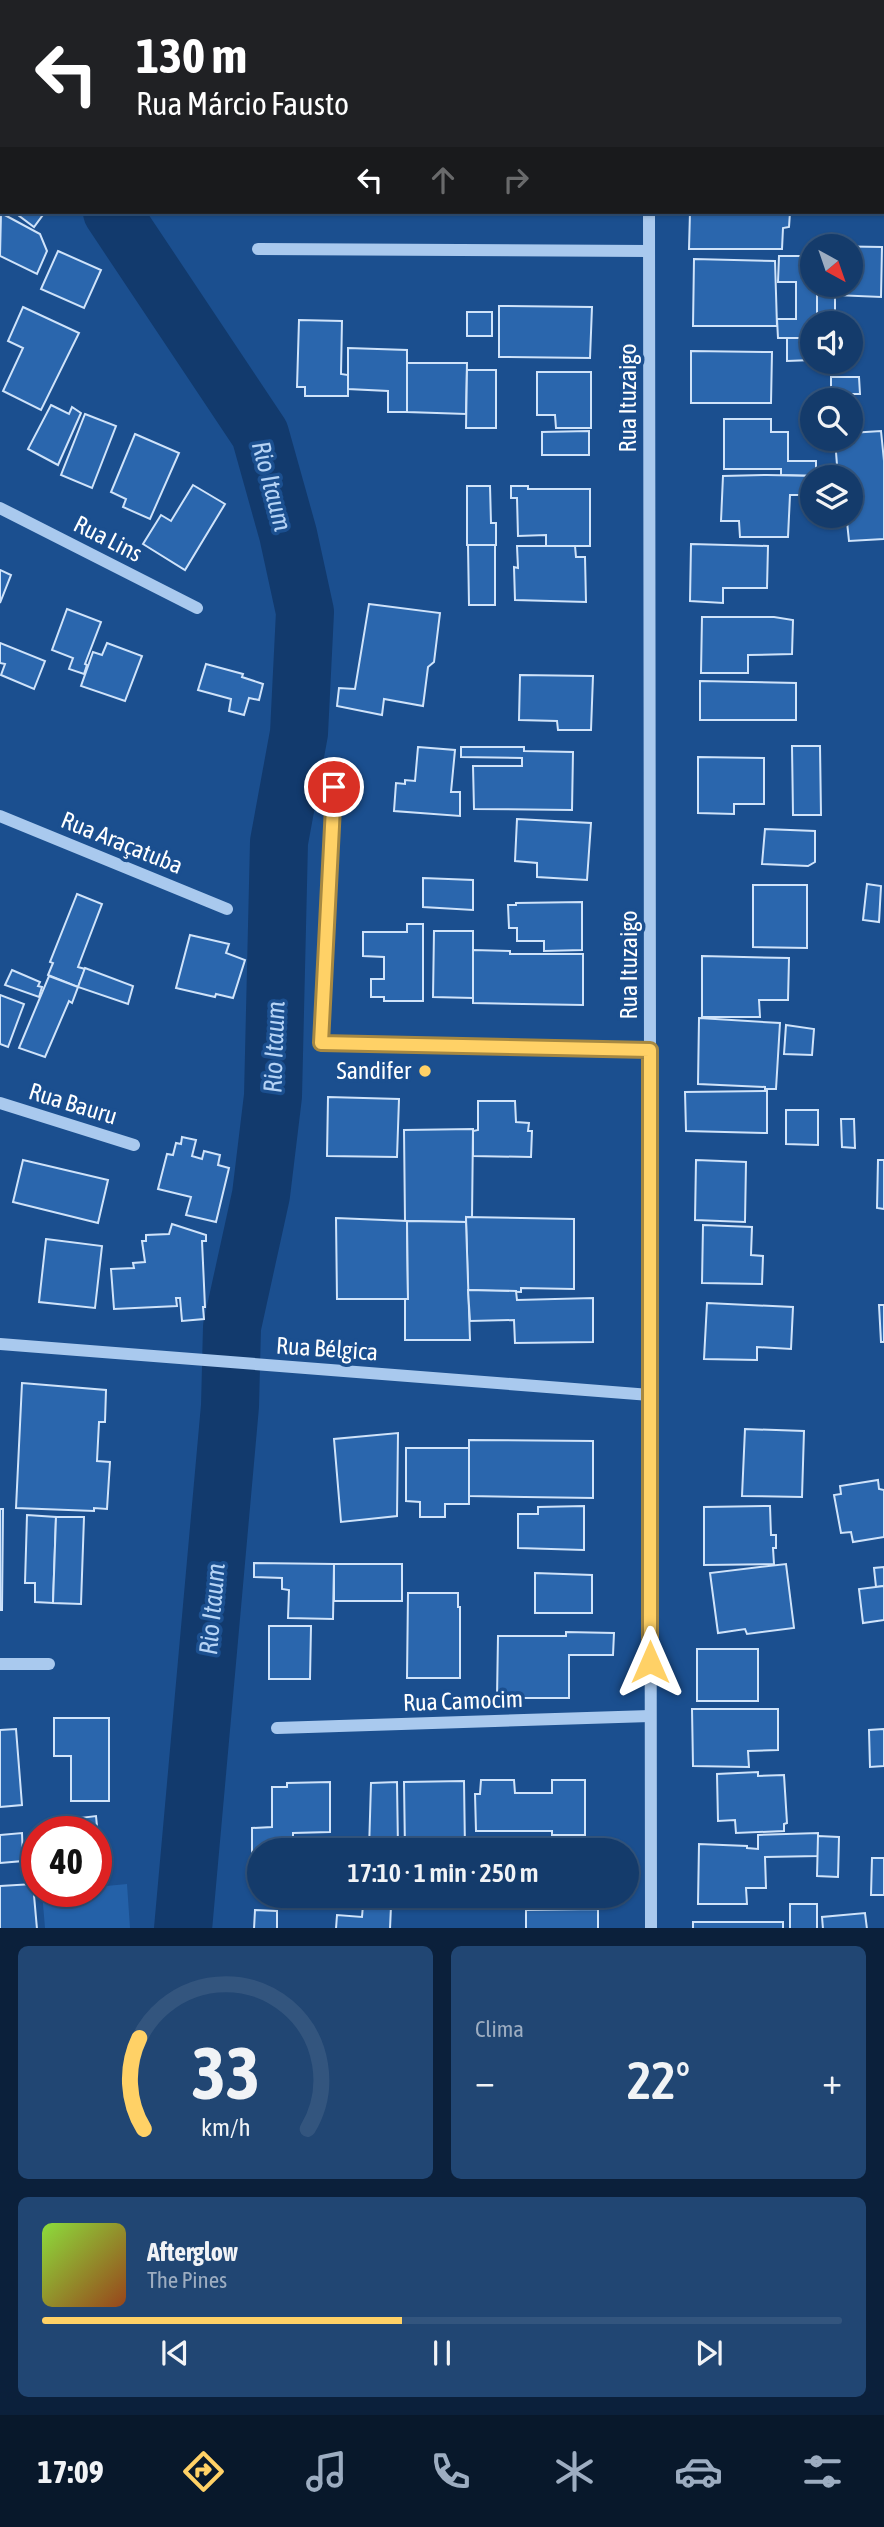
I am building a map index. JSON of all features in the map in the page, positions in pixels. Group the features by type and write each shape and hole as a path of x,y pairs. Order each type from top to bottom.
{"street":[{"name":"Rua Ituzaigo","path":"649,214 651,1928"},
{"path":"258,249 649,251"},
{"name":"Rua Lins","path":"0,508 197,608"},
{"path":"334,787 321,1043 650,1050"},
{"name":"Rua Araçatuba","path":"0,816 227,909"},
{"name":"Rua Bauru","path":"0,1103 134,1144"},
{"name":"Rua Bélgica","path":"0,1344 650,1395"},
{"path":"0,1664 49,1664"},
{"name":"Rua Camocim","path":"277,1728 650,1716"}],"shaded area":[{"path":"127,1884 130,1928 45,1928 43,1907 112,1907 112,1885"}],"building":[{"path":"1,214 40,234 47,251 37,274 0,256"},
{"path":"17,214 44,214 34,227"},
{"path":"690,214 790,214 789,227 783,228 782,249 689,249"},
{"path":"863,247 882,247 881,297 863,296"},
{"path":"58,251 101,270 84,308 41,289"},
{"path":"779,256 800,256 800,298 817,298 817,311 800,311 800,338 778,338 777,319 796,319 796,282 778,282"},
{"path":"694,259 775,261 777,326 693,326"},
{"path":"817,298 835,298 835,311 817,311"},
{"path":"499,306 592,307 590,358 499,357"},
{"path":"23,307 79,333 41,410 3,391 23,348 8,341"},
{"path":"467,312 492,312 492,336 467,336"},
{"path":"299,320 342,321 341,374 348,375 348,396 305,396 305,387 297,387"},
{"path":"787,338 800,338 800,360 787,361"},
{"path":"348,348 407,350 407,412 388,412 388,391 348,389"},
{"path":"691,351 772,352 771,403 691,403"},
{"path":"407,363 467,363 466,414 407,412"},
{"path":"467,370 496,370 496,428 466,428"},
{"path":"537,372 591,372 591,428 556,428 555,415 537,415"},
{"path":"831,377 859,377 860,388 831,388"},
{"path":"51,405 69,414 72,407 81,413 58,465 28,449"},
{"path":"85,414 116,426 92,488 61,475"},
{"path":"724,419 771,419 771,432 788,432 788,461 816,461 816,465 800,465 800,476 781,475 781,469 724,469"},
{"path":"589,431 589,455 542,455 542,432"},
{"path":"881,431 884,461 884,539 849,541 848,528 863,528 863,465 837,465 836,451 863,451 863,432"},
{"path":"135,434 179,453 150,519 123,507 126,499 111,492"},
{"path":"723,476 800,476 800,495 790,495 788,537 740,537 739,521 721,521"},
{"path":"193,485 225,504 185,570 143,544 161,515 171,521"},
{"path":"467,486 490,486 491,523 496,523 496,545 467,545"},
{"path":"511,486 528,486 528,489 590,489 590,546 546,546 546,535 518,536 517,498 511,498"},
{"path":"691,544 768,546 767,588 723,588 723,603 690,601"},
{"path":"468,545 495,545 495,605 469,605"},
{"path":"517,546 575,546 576,557 585,557 586,602 515,600 514,567 518,568"},
{"path":"0,570 11,575 0,603"},
{"path":"369,604 440,613 434,662 428,667 423,706 384,699 382,715 337,706 339,688 355,689"},
{"path":"67,609 101,622 85,664 84,674 69,669 73,658 52,650"},
{"path":"702,617 774,617 793,620 792,654 748,655 748,673 701,673"},
{"path":"0,643 45,661 34,689 1,675 5,664 0,663"},
{"path":"107,643 142,656 125,701 81,686 93,652 102,655"},
{"path":"206,664 243,674 242,677 263,684 259,700 249,698 244,715 229,711 231,699 198,690"},
{"path":"520,675 593,676 591,730 558,730 557,721 519,720"},
{"path":"700,681 796,683 796,720 700,720"},
{"path":"792,746 820,746 821,815 793,815"},
{"path":"418,747 455,750 451,792 460,792 460,816 394,811 396,783 415,781"},
{"path":"461,747 524,747 524,751 573,752 572,810 474,809 473,766 522,766 522,758 461,757"},
{"path":"698,757 764,758 764,804 734,804 734,814 698,813"},
{"path":"517,819 591,823 587,880 537,877 537,863 515,861"},
{"path":"765,829 815,831 815,862 808,866 762,864"},
{"path":"423,878 473,880 473,910 423,907"},
{"path":"867,884 881,886 879,922 863,920"},
{"path":"753,885 807,885 807,948 753,947"},
{"path":"77,894 102,904 78,967 85,969 78,987 48,975 53,963 50,962"},
{"path":"582,902 582,950 544,951 544,941 517,941 517,928 509,928 508,905"},
{"path":"407,924 423,924 423,1001 384,1001 384,997 371,997 371,979 384,979 384,957 363,956 363,932 407,932"},
{"path":"434,931 473,931 473,998 433,997"},
{"path":"190,935 229,944 226,953 245,960 233,998 216,994 215,997 176,988"},
{"path":"473,950 510,951 510,954 583,954 583,1005 473,1003"},
{"path":"702,956 789,958 788,1000 759,1000 760,1017 702,1017"},
{"path":"85,968 133,986 128,1004 78,987"},
{"path":"12,970 40,982 38,986 42,987 39,997 5,985"},
{"path":"49,976 78,987 72,1003 69,1001 45,1057 19,1048"},
{"path":"0,995 24,1004 8,1047 0,1044"},
{"path":"699,1018 780,1023 776,1089 698,1084"},
{"path":"786,1025 814,1029 812,1055 784,1054"},
{"path":"767,1091 767,1133 686,1131 685,1092"},
{"path":"328,1097 399,1099 397,1157 327,1156"},
{"path":"478,1101 515,1101 516,1122 529,1123 528,1131 532,1131 531,1157 473,1156 473,1131 478,1130"},
{"path":"786,1110 818,1110 818,1145 786,1144"},
{"path":"841,1119 854,1119 855,1148 842,1147"},
{"path":"473,1129 472,1218 466,1217 466,1222 405,1221 404,1130"},
{"path":"182,1137 196,1140 192,1156 202,1159 204,1151 220,1155 218,1165 229,1168 216,1222 186,1215 191,1197 158,1189 167,1154 173,1155 176,1143 181,1144"},
{"path":"23,1160 108,1180 98,1223 13,1202"},
{"path":"696,1160 746,1162 745,1222 695,1220"},
{"path":"878,1160 884,1160 884,1209 877,1208"},
{"path":"466,1217 574,1219 574,1289 521,1288 521,1292 468,1290"},
{"path":"336,1218 407,1221 408,1299 337,1299"},
{"path":"407,1221 466,1222 470,1340 405,1340 405,1299 408,1299"},
{"path":"172,1224 206,1235 206,1241 202,1241 204,1319 182,1321 180,1298 176,1298 177,1306 114,1309 111,1269 134,1268 133,1263 145,1262 142,1241 146,1241 146,1235 169,1234"},
{"path":"703,1225 752,1227 751,1255 763,1256 762,1284 702,1283"},
{"path":"46,1239 102,1246 95,1308 39,1302"},
{"path":"468,1290 516,1291 517,1300 593,1298 593,1342 515,1343 514,1320 470,1321"},
{"path":"707,1303 793,1307 791,1349 757,1347 757,1360 704,1359"},
{"path":"879,1305 884,1305 884,1342 881,1342"},
{"path":"22,1383 106,1390 105,1422 99,1422 97,1461 110,1462 107,1509 94,1508 94,1511 16,1508"},
{"path":"745,1429 804,1431 802,1497 742,1496"},
{"path":"398,1433 397,1516 341,1522 334,1439"},
{"path":"469,1440 593,1441 593,1498 469,1496"},
{"path":"406,1448 469,1448 469,1504 445,1504 445,1517 420,1517 420,1502 406,1501"},
{"path":"878,1480 879,1489 884,1490 884,1537 853,1542 851,1532 841,1533 834,1495 841,1494 840,1486"},
{"path":"584,1506 584,1550 518,1548 518,1514 538,1514 538,1507"},
{"path":"770,1506 771,1535 776,1535 774,1564 704,1565 704,1507"},
{"path":"0,1509 3,1509 2,1610 0,1610"},
{"path":"27,1515 56,1517 53,1603 35,1602 35,1583 25,1583"},
{"path":"56,1517 84,1517 81,1604 53,1603"},
{"path":"254,1563 334,1564 333,1619 288,1618 289,1590 282,1589 282,1578 254,1577"},
{"path":"334,1564 402,1564 402,1601 334,1601"},
{"path":"786,1564 794,1628 747,1634 745,1629 718,1633 710,1573"},
{"path":"884,1567 884,1586 876,1587 874,1568"},
{"path":"535,1573 592,1575 592,1613 535,1613"},
{"path":"884,1586 884,1620 863,1623 859,1589"},
{"path":"408,1593 458,1593 460,1678 407,1678"},
{"path":"269,1626 311,1626 310,1679 269,1679"},
{"path":"566,1632 614,1633 613,1655 569,1655 569,1698 497,1698 498,1636 566,1636"},
{"path":"697,1649 758,1649 758,1701 697,1701"},
{"path":"692,1709 778,1709 778,1750 748,1751 749,1767 693,1766"},
{"path":"54,1718 109,1718 109,1801 71,1801 71,1756 54,1756"},
{"path":"16,1729 22,1805 0,1807 0,1730"},
{"path":"884,1729 884,1766 870,1767 869,1730"},
{"path":"758,1772 758,1776 784,1775 787,1823 784,1824 784,1831 736,1833 735,1820 718,1821 717,1774"},
{"path":"481,1780 514,1780 515,1793 552,1793 552,1780 585,1780 585,1835 552,1835 552,1831 476,1831 475,1794 480,1794"},
{"path":"464,1781 465,1838 405,1838 404,1782"},
{"path":"330,1782 330,1832 293,1833 293,1838 252,1838 252,1828 272,1827 272,1787 287,1787 287,1783"},
{"path":"397,1782 398,1838 369,1838 371,1783"},
{"path":"21,1833 21,1861 0,1863 0,1835"},
{"path":"818,1833 818,1856 765,1857 766,1888 746,1888 747,1904 698,1904 699,1844 758,1849 758,1835"},
{"path":"818,1836 839,1837 838,1877 817,1876"},
{"path":"872,1858 884,1858 884,1895 871,1895"},
{"path":"21,1885 21,1907 35,1907 37,1928 0,1928 0,1886"},
{"path":"790,1904 817,1904 817,1928 790,1928"},
{"path":"363,1908 391,1908 390,1928 336,1928 337,1915 362,1917"},
{"path":"598,1909 598,1928 526,1928 526,1910"},
{"path":"255,1910 277,1911 277,1928 254,1928"},
{"path":"865,1913 867,1928 823,1928 822,1917"},
{"path":"693,1922 783,1922 783,1928 693,1928"}],"waterway":[{"name":"Rio Itaum","path":"113,214 260,434 288,534 305,612 299,733 279,842 273,1096 261,1195 232,1327 230,1406 183,1928"}],"place":[{"name":"Sandifer","path":"425,1071"}],"route":[{"path":"334,787 321,1043 650,1050 650,1662"}]}
